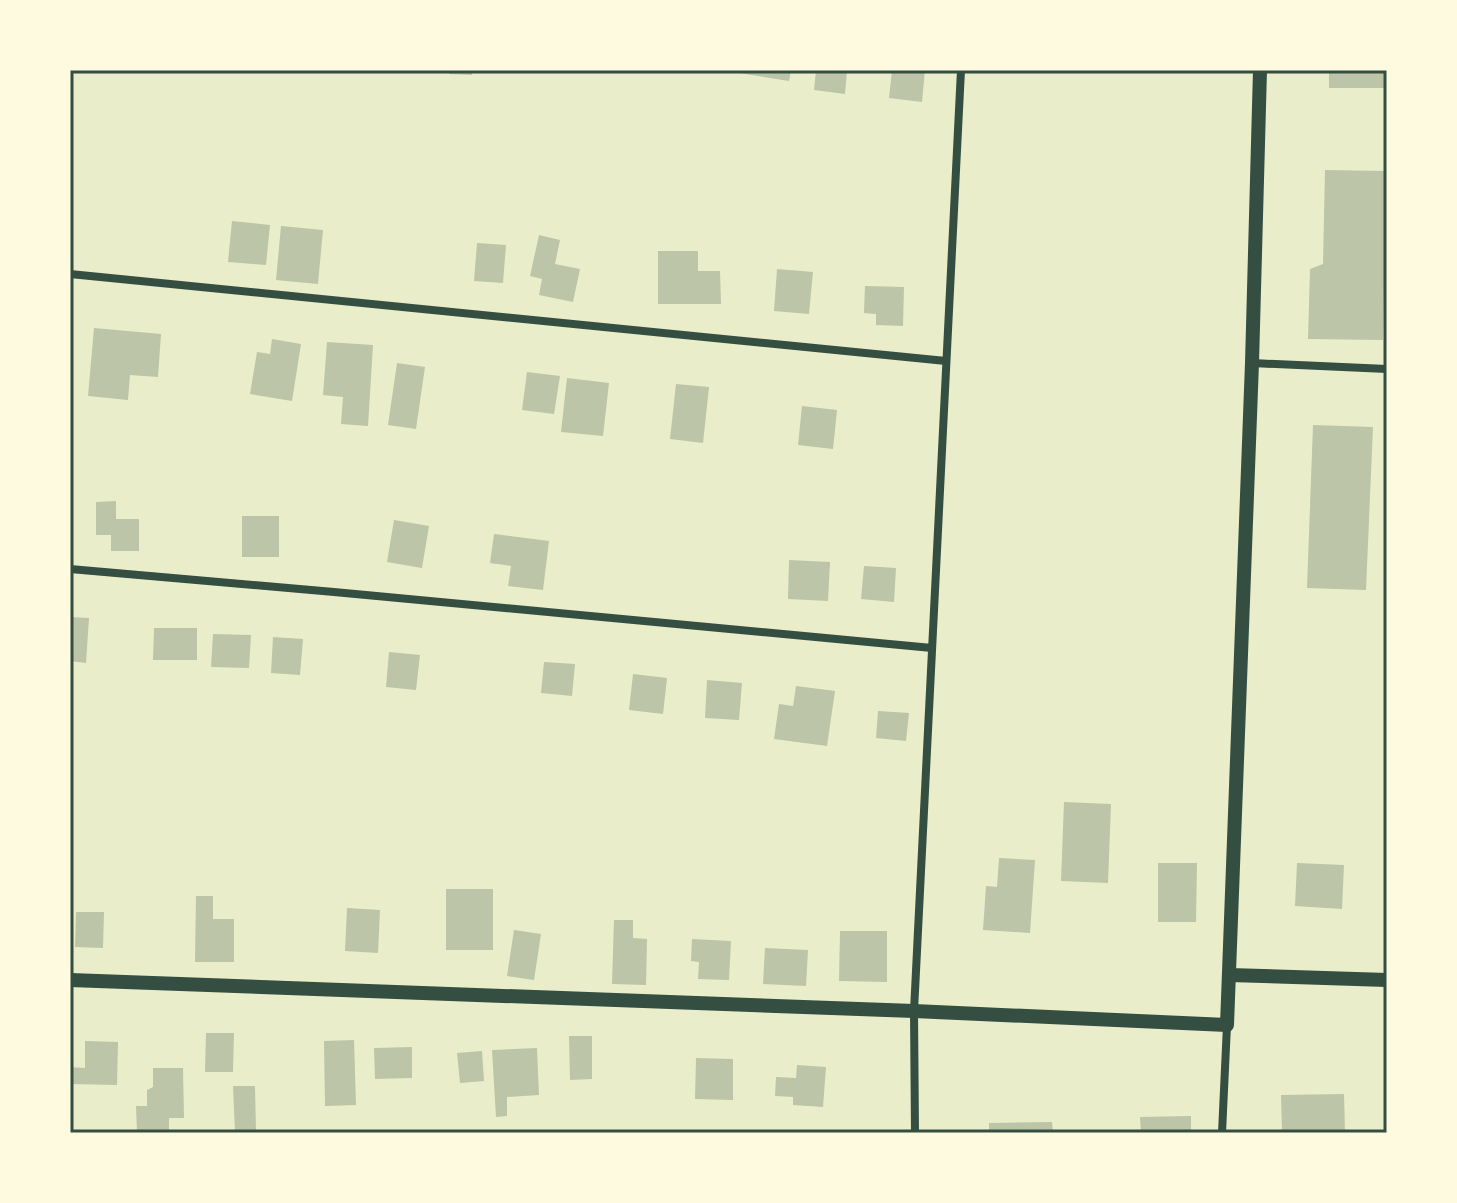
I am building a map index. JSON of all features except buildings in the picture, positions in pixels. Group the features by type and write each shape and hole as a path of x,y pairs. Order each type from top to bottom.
{"street":[{"path":"915,1133 914,1011 961,70"},
{"path":"1222,1133 1252,363 1260,70"},
{"path":"70,274 946,361"},
{"path":"1252,363 1387,369"},
{"path":"70,569 932,648"},
{"path":"1229,975 1387,980"},
{"path":"70,980 1227,1025"}]}
